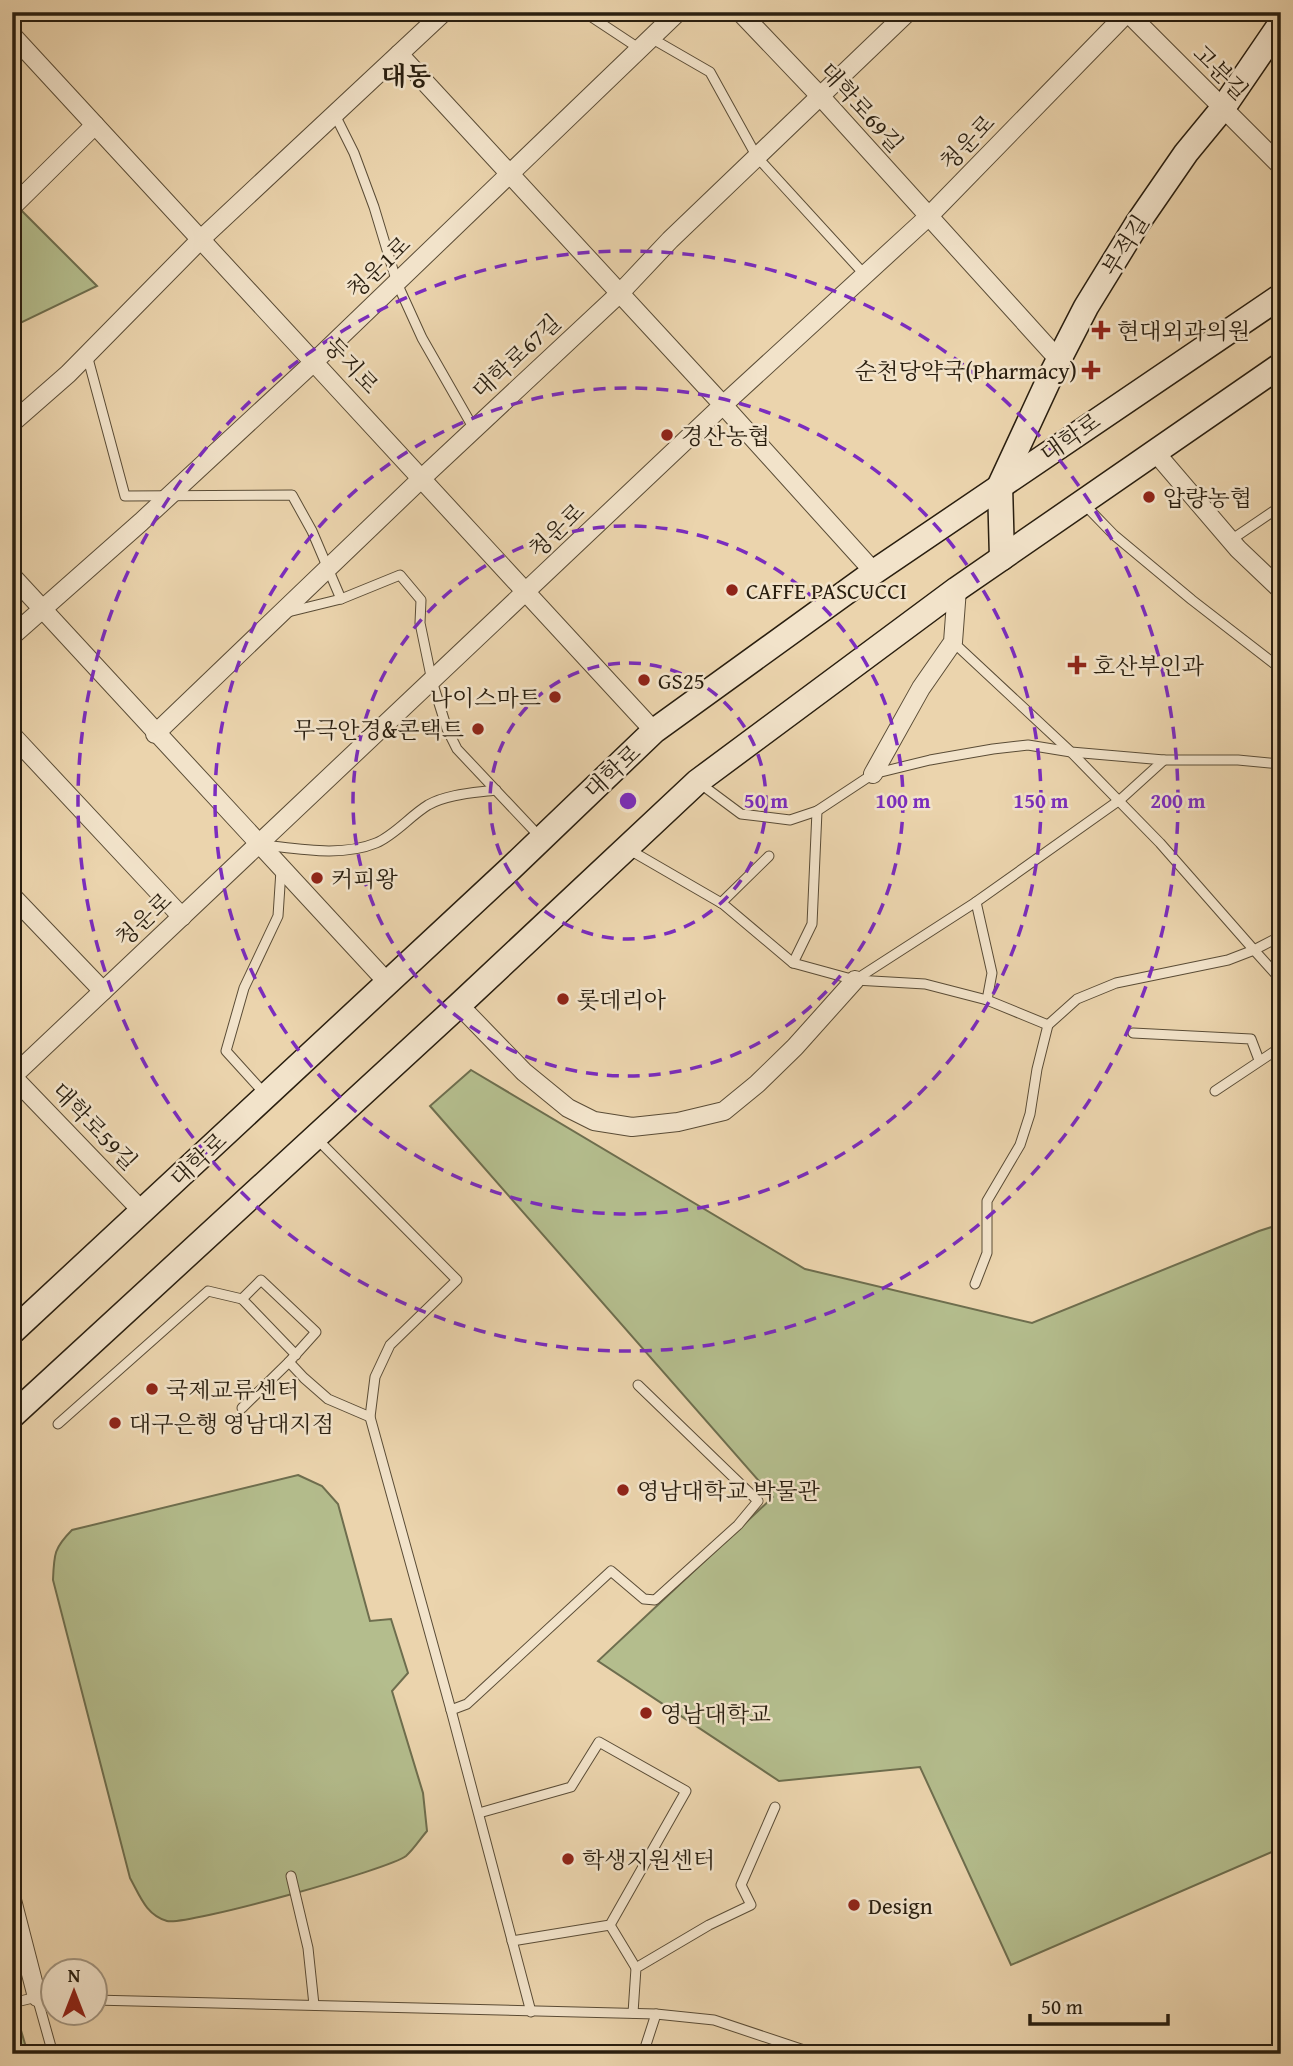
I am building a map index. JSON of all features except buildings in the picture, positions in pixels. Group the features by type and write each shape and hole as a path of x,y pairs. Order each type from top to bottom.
{"main road":[{"name":"부적길","path":"1000,485 1086,307 1137,224 1186,153 1223,108 1281,23"},
{"name":"대학로","path":"12,1332 388,983 654,730 874,572 1281,296"},
{"path":"12,1416 697,782 957,589 1281,365"},
{"path":"1000,485 1002,558"}],"street":[{"path":"12,423 87,355 201,239 444,12"},
{"name":"청운1로","path":"12,636 315,361 678,12"},
{"name":"대학로69길","path":"740,12 821,97 1059,360"},
{"name":"대학로67길","path":"155,734 620,293 670,240 908,12"},
{"name":"고분길","path":"1127,13 1281,166"},
{"name":"청운로","path":"13,1076 723,405 928,217 1127,13"},
{"name":"둥지로","path":"12,35 654,730"},
{"path":"399,54 874,572"},
{"path":"12,207 95,125"},
{"path":"1155,452 1231,540 1281,590"},
{"path":"12,576 155,734 388,983"},
{"path":"873,774 921,688 953,642 957,589"},
{"path":"12,735 182,917"},
{"path":"12,896 103,991"},
{"path":"459,1005 524,1072 568,1108 594,1121 632,1127 678,1122 724,1111 795,1047 855,981"},
{"name":"대학로59길","path":"13,1076 142,1211"},
{"path":"12,1900 38,1977"}],"lane":[{"path":"584,12 710,72 757,157 865,275"},
{"path":"335,115 366,185 397,283 422,338 474,429"},
{"path":"87,355 125,496 292,495 312,531 341,599"},
{"path":"1082,502 1124,543 1281,669"},
{"path":"1231,540 1281,506"},
{"path":"279,614 341,599 400,575 421,600 420,623 432,681 447,729 457,748 541,838"},
{"path":"953,642 1071,752 1160,843 1281,980"},
{"path":"697,782 741,814 790,820 817,811 873,774 993,748 1028,745 1071,752 1164,760 1238,760 1281,764"},
{"path":"855,981 976,902 1118,801 1164,760"},
{"path":"259,845 311,850 355,850 379,842 430,804 463,794 496,790"},
{"path":"793,963 812,924 817,811"},
{"path":"626,848 721,903 793,963 855,981 925,984 987,1000 1048,1025"},
{"path":"721,903 769,856"},
{"path":"266,1095 226,1051 244,988 278,916 281,868"},
{"path":"976,902 992,972 987,1000"},
{"path":"975,1284 987,1253 987,1201 1020,1145 1048,1025 1077,999 1116,983 1228,960 1281,936"},
{"path":"1133,1033 1251,1039 1259,1060"},
{"path":"1215,1091 1281,1047"},
{"path":"315,1138 457,1280 390,1345 375,1377 370,1417 531,2012"},
{"path":"242,1299 261,1280 316,1332 293,1359 242,1408"},
{"path":"58,1424 208,1290 242,1299 293,1359 304,1378 328,1399 370,1417"},
{"path":"451,1710 467,1704 611,1571 644,1599 655,1600 738,1525 758,1501 638,1385"},
{"path":"479,1813 571,1787 599,1742 686,1791 610,1925"},
{"path":"636,1968 709,1925 751,1905 741,1885 775,1807"},
{"path":"292,1876 308,1948 314,2005"},
{"path":"610,1925 636,1968 633,2013"},
{"path":"512,1941 610,1925"},
{"path":"12,2003 38,1999"},
{"path":"108,2000 656,2014 714,2020 817,2054"},
{"path":"643,2054 656,2014"},
{"path":"49,2028 53,2054"}],"green space":[{"path":"15,204 97,286 12,327 12,207"},
{"path":"471,1070 805,1269 1032,1323 1281,1224 1281,1848 1011,1965 920,1767 779,1781 598,1661 773,1497 430,1106"},
{"path":"298,1475 322,1486 338,1504 370,1621 391,1619 408,1673 392,1691 423,1793 427,1831 406,1856 392,1863 247,1906 167,1921 149,1910 130,1878 53,1580 56,1552 72,1530"},
{"path":"20,2027 28,2054 12,2054 12,2029"}],"place":[{"name":"현대외과의원","path":"1101,330"},
{"name":"순천당약국(Pharmacy)","path":"1091,370"},
{"name":"경산농협","path":"667,435"},
{"name":"압량농협","path":"1149,497"},
{"name":"CAFFE PASCUCCI","path":"732,590"},
{"name":"호산부인과","path":"1077,665"},
{"name":"GS25","path":"644,680"},
{"name":"나이스마트","path":"555,697"},
{"name":"무극안경&콘택트","path":"478,729"},
{"name":"커피왕","path":"317,878"},
{"name":"롯데리아","path":"563,999"},
{"name":"국제교류센터","path":"152,1389"},
{"name":"대구은행 영남대지점","path":"115,1423"},
{"name":"영남대학교 박물관","path":"623,1490"},
{"name":"영남대학교","path":"646,1713"},
{"name":"학생지원센터","path":"568,1859"},
{"name":"Design","path":"854,1905"}],"district":[{"name":"대동","path":"406,75"}]}
